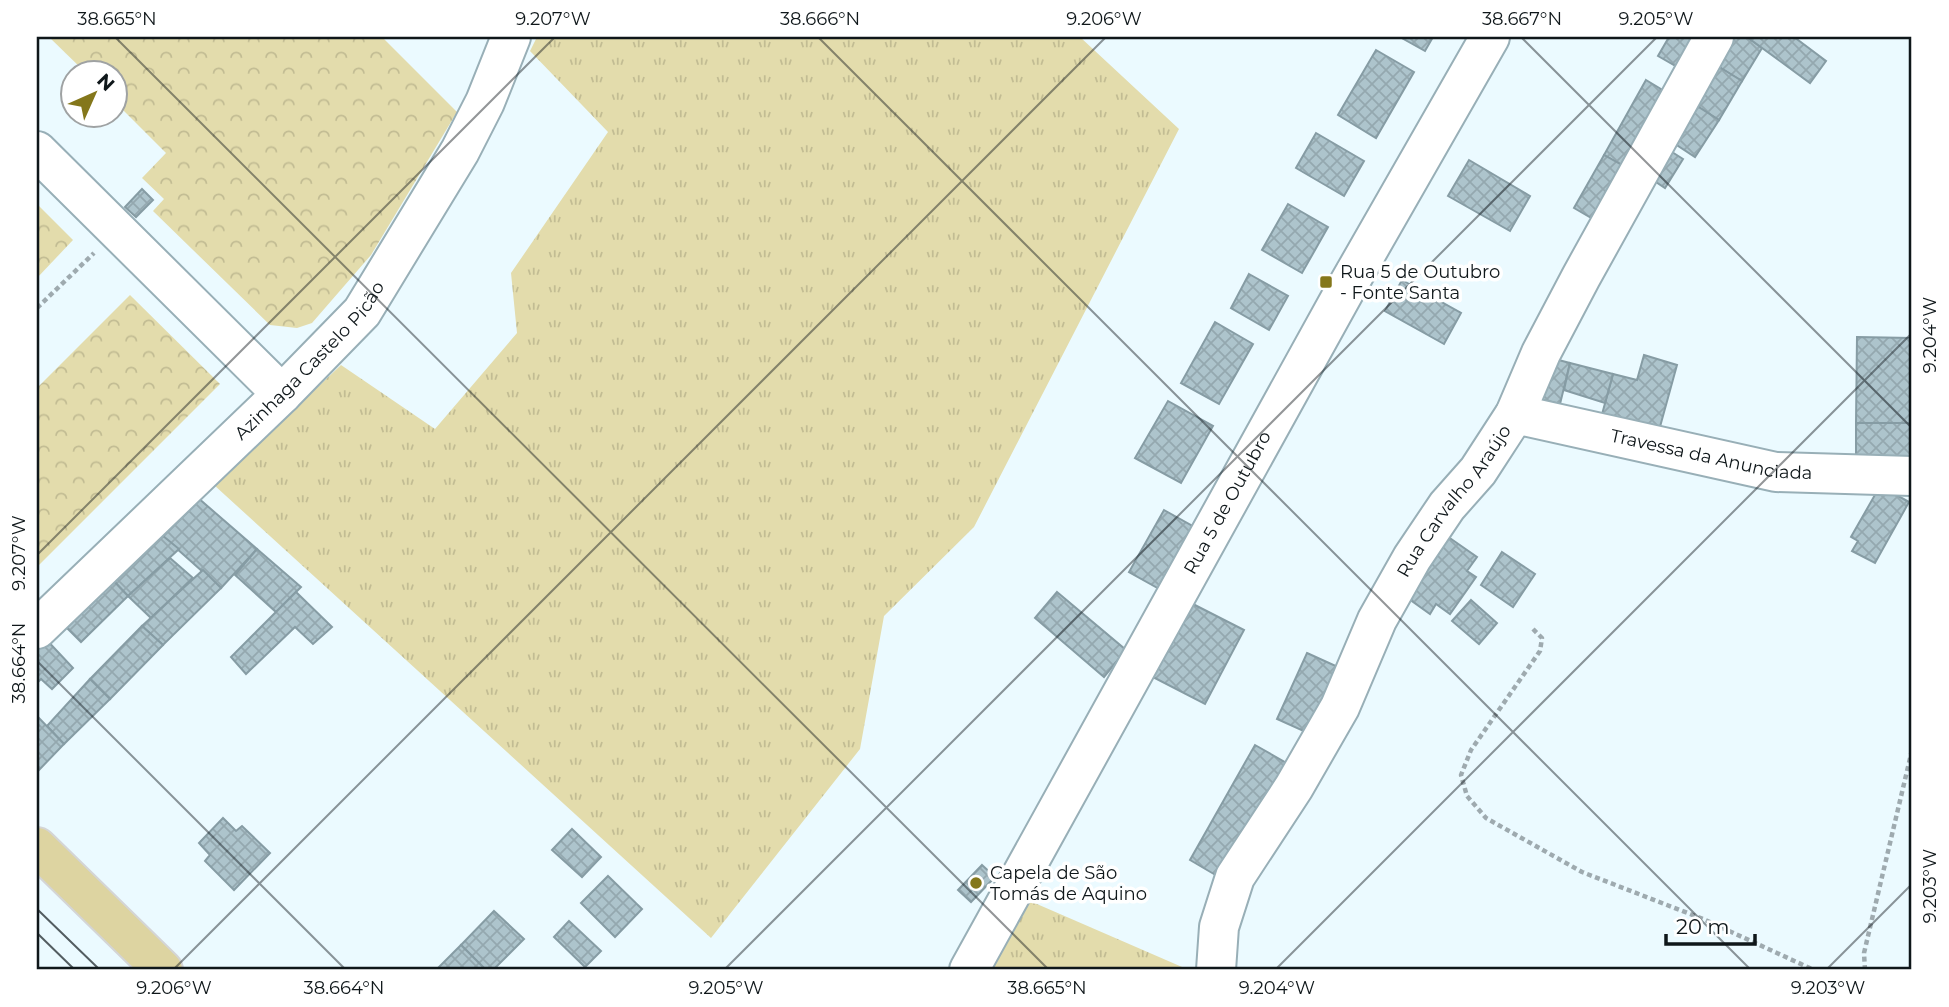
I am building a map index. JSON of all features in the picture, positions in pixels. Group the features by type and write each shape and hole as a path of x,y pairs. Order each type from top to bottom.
{"main road":[{"path":"37,847 163,970"}],"street":[{"name":"Azinhaga Castelo Picão","path":"37,629 282,394 362,312 460,151 485,102 511,37"},
{"name":"Rua 5 de Outubro","path":"969,970 1351,280 1490,37"},
{"name":"Rua Carvalho Araújo","path":"1216,970 1219,927 1235,877 1294,787 1340,707 1377,620 1412,558 1447,506 1478,471 1516,414 1541,353 1714,37"},
{"path":"37,151 282,394"},
{"name":"Travessa da Anunciada","path":"1516,414 1776,472 1912,476"}],"path":[{"path":"37,308 117,231"},
{"path":"1533,629 1542,638 1540,652 1471,750 1461,775 1467,796 1486,818 1582,872 1703,919 1814,970"},
{"path":"1865,970 1864,953 1912,750"}],"green space":[{"path":"49,37 382,37 457,112 371,255 312,323 297,328 270,325 153,211 164,199 142,178 166,153 130,117 130,60 73,60"},
{"path":"537,37 1080,37 1179,129 974,527 884,616 860,749 711,938 214,485 341,365 435,429 517,333 511,273 608,132 530,51"},
{"path":"37,204 73,240 37,278"},
{"path":"130,295 220,384 37,567 37,388"},
{"path":"1030,901 1189,970 988,970"}],"building":[{"path":"1400,37 1433,37 1425,51"},
{"path":"1669,37 1698,37 1681,69 1658,56"},
{"path":"1722,37 1747,37 1762,48 1742,81 1711,62"},
{"path":"1747,37 1794,37 1826,61 1810,83"},
{"path":"1376,50 1414,72 1376,138 1338,115"},
{"path":"1711,62 1742,81 1719,120 1686,99"},
{"path":"1646,80 1671,95 1629,169 1604,155"},
{"path":"1686,99 1719,120 1695,157 1663,136"},
{"path":"1316,133 1364,161 1344,196 1296,168"},
{"path":"1661,145 1683,159 1665,188 1644,174"},
{"path":"1604,155 1629,169 1598,222 1574,208"},
{"path":"1469,160 1530,196 1510,231 1448,196"},
{"path":"142,189 153,200 136,217 125,207"},
{"path":"1288,204 1328,227 1302,273 1262,250"},
{"path":"1249,274 1288,296 1269,330 1231,308"},
{"path":"1402,280 1461,313 1444,344 1385,311"},
{"path":"1215,322 1253,344 1219,404 1181,383"},
{"path":"1857,337 1912,338 1912,423 1856,423"},
{"path":"1644,355 1677,365 1658,434 1601,418 1613,374 1637,380"},
{"path":"1547,357 1570,363 1560,404 1536,398"},
{"path":"1570,363 1613,374 1605,403 1564,390"},
{"path":"1168,401 1213,426 1181,483 1135,458"},
{"path":"1856,423 1912,423 1912,460 1856,460"},
{"path":"1880,486 1909,502 1875,563 1852,551 1858,541 1851,537"},
{"path":"197,497 257,549 221,588 157,531"},
{"path":"1164,510 1196,528 1161,590 1129,572"},
{"path":"157,531 179,549 128,596 108,575"},
{"path":"1444,534 1477,557 1467,571 1476,577 1450,614 1436,604 1430,614 1402,594"},
{"path":"257,549 301,587 276,612 235,575"},
{"path":"1502,552 1535,574 1513,607 1481,585"},
{"path":"170,558 193,578 151,618 128,596"},
{"path":"203,570 221,588 163,645 142,626"},
{"path":"108,575 128,596 81,642 59,620"},
{"path":"296,592 332,627 313,644 295,627 246,674 231,657"},
{"path":"1057,592 1126,650 1104,677 1035,618"},
{"path":"1471,600 1497,623 1479,644 1452,621"},
{"path":"1187,601 1244,630 1205,704 1149,675"},
{"path":"142,626 163,645 110,699 90,679"},
{"path":"42,635 73,668 52,689 41,679 37,683 37,640"},
{"path":"1307,653 1338,667 1308,733 1277,719"},
{"path":"90,679 110,699 64,744 47,726"},
{"path":"37,716 64,744 38,771 37,770"},
{"path":"1255,745 1290,765 1224,880 1190,860"},
{"path":"223,818 236,831 242,826 270,853 234,890 205,861 210,855 199,843"},
{"path":"572,829 601,857 582,877 552,850"},
{"name":"Capela de São Tomás de Aquino","path":"982,865 995,877 971,902 958,890"},
{"path":"608,876 642,909 615,937 581,903"},
{"path":"494,911 524,939 493,970 486,970 461,945"},
{"path":"569,921 601,951 585,967 554,937"},
{"path":"461,945 486,970 436,970"}],"tram line":[{"path":"37,909 100,970"},
{"path":"37,933 75,970"}],"place":[{"name":"Rua 5 de Outubro - Fonte Santa","path":"1326,282"},
{"name":"Capela de São Tomás de Aquino","path":"976,883"}]}
